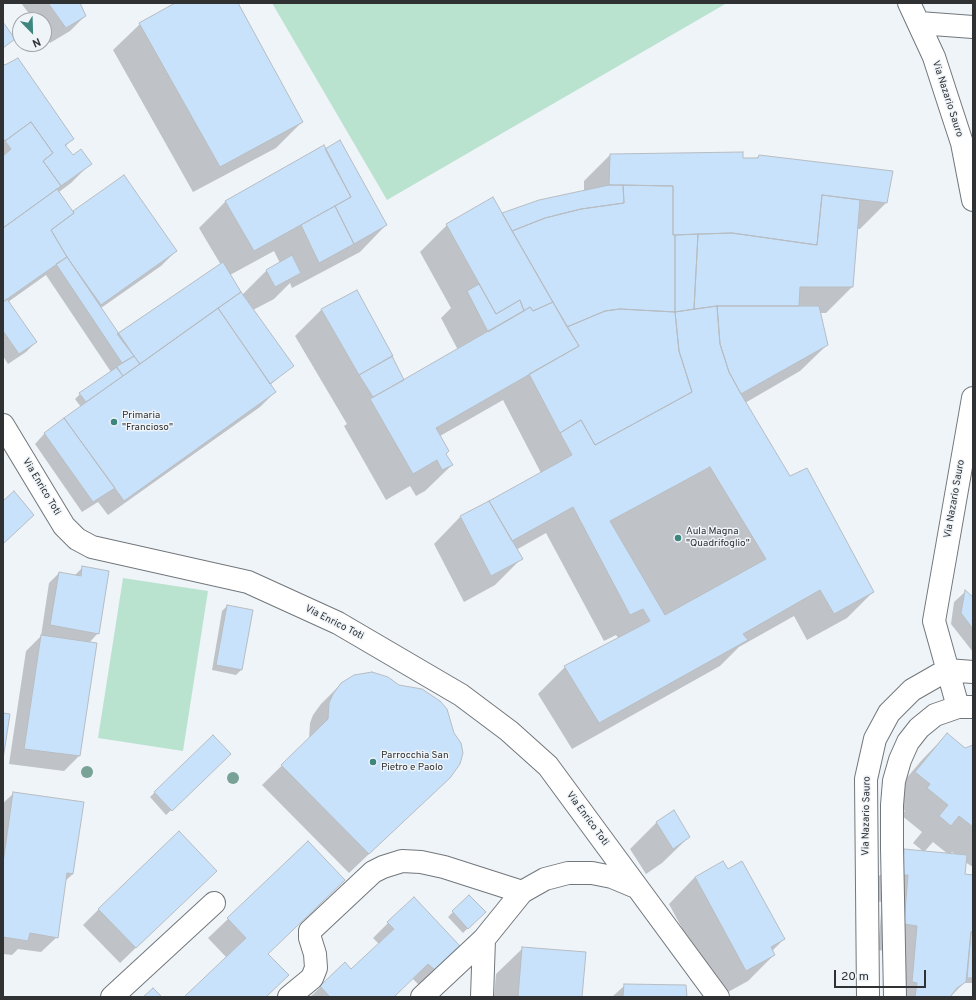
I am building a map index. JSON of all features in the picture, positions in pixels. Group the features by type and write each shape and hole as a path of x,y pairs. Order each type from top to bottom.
{"street":[{"name":"Via Nazario Sauro","path":"909,3 934,57 962,142 973,200"},
{"path":"919,23 973,27"},
{"name":"Via Nazario Sauro","path":"895,997 892,848 892,804 894,781 900,760 908,742 919,728 935,716 965,707 947,670 934,621 973,398"},
{"name":"Via Enrico Toti","path":"3,425 64,526 77,539 92,547 248,582 338,622 461,695 509,731 548,766 636,888 718,997"},
{"name":"Via Nazario Sauro","path":"868,997 866,779 875,739 888,713 912,690 947,670"},
{"path":"947,670 973,672"},
{"path":"289,997 312,978 316,968 315,954 310,938 310,930 373,872 383,867 402,861 421,862 444,867 522,892"},
{"path":"422,997 484,939 522,892 545,879 568,873 592,873 612,878 636,888"},
{"path":"112,997 214,904"},
{"path":"482,997 484,939"}],"green space":[{"path":"272,3 727,3 387,200"},
{"path":"123,578 208,591 183,751 98,738"}],"building":[{"path":"48,3 80,3 86,16 66,28"},
{"path":"175,3 238,3 303,122 220,167 139,23"},
{"path":"3,22 12,35 12,41 3,48"},
{"path":"18,58 74,139 65,145 73,155 81,149 92,164 61,186 43,161 53,153 31,122 5,141 3,138 3,63 5,65"},
{"path":"31,122 53,153 43,161 61,186 3,228 3,156 11,149 5,141"},
{"path":"340,140 387,225 354,244 335,206 351,197 325,149"},
{"path":"324,145 351,197 254,251 225,201"},
{"path":"743,152 743,158 758,158 759,155 893,171 887,203 822,195 817,245 732,233 673,235 673,186 609,185 610,154"},
{"path":"124,175 177,251 101,305 67,257 51,230 74,213 73,211"},
{"path":"609,185 623,185 624,203 581,209 545,218 512,231 502,213 539,200"},
{"path":"623,185 673,186 673,235 675,235 675,312 620,309 605,311 567,327 512,231 545,218 581,209 624,203"},
{"path":"57,189 74,213 51,230 67,257 3,302 3,228"},
{"path":"822,195 860,200 853,287 800,287 799,306 717,306 694,309 698,234 732,233 817,245"},
{"path":"493,197 553,302 533,311 530,307 524,311 520,300 496,314 446,224"},
{"path":"335,206 354,244 319,263 301,225"},
{"path":"698,234 694,309 675,312 675,235"},
{"path":"292,255 301,273 275,287 266,270"},
{"path":"67,257 134,356 122,363 56,264"},
{"path":"223,262 241,292 140,364 117,334"},
{"path":"479,284 496,314 520,300 524,311 488,332 467,291"},
{"path":"357,290 393,356 359,375 321,309"},
{"path":"241,292 294,366 270,384 218,308"},
{"path":"7,299 37,342 19,354 3,331 3,302"},
{"path":"553,302 579,346 436,428 449,451 446,454 453,465 442,470 437,460 413,474 370,399 530,307 533,311"},
{"path":"717,306 720,344 729,372 741,394 790,476 807,468 874,592 834,614 820,590 743,634 748,640 599,723 564,666 650,621 643,609 630,615 573,507 512,541 489,501 572,455 560,433 581,420 595,445 692,392 679,351 675,312"},
{"path":"717,306 819,306 828,345 741,394 729,372 720,344"},
{"path":"218,308 276,392 124,501 64,418"},
{"path":"620,309 675,312 679,351 692,392 595,445 581,420 560,433 529,374 579,346 567,327 605,311"},
{"path":"134,356 140,364 123,376 116,367"},
{"path":"392,356 404,380 373,397 359,375"},
{"path":"117,367 123,376 86,402 79,393"},
{"path":"64,418 115,488 93,502 44,433"},
{"path":"710,467 766,559 665,615 610,521"},
{"path":"14,491 34,515 3,544 3,501"},
{"path":"489,501 523,559 491,576 460,516"},
{"path":"82,566 109,571 99,634 50,625 59,572 81,576"},
{"path":"965,590 973,597 973,629 961,613"},
{"path":"227,605 253,610 242,670 216,665"},
{"path":"41,635 97,643 80,756 24,749"},
{"name":"Parrocchia San Pietro e Paolo","path":"372,672 388,677 399,685 422,689 440,701 447,709 454,733 461,743 463,753 460,764 450,778 369,854 281,765 328,719 329,703 333,694 341,683 354,675"},
{"path":"3,713 10,714 3,759"},
{"path":"947,733 965,748 973,745 973,827 959,816 951,826 939,816 948,805 927,788 930,784 915,772"},
{"path":"213,735 231,754 172,811 154,792"},
{"path":"13,792 84,802 73,874 67,873 58,938 30,933 28,941 3,937 3,863"},
{"path":"674,810 690,837 673,849 656,822"},
{"path":"179,831 217,871 136,948 98,909"},
{"path":"308,841 345,880 268,954 289,975 266,997 184,997 246,938 227,918"},
{"path":"904,849 967,855 965,874 973,875 973,932 971,932 966,982 957,988 950,997 915,997 917,983 912,982 917,926 904,924 908,875 902,875"},
{"path":"723,861 728,869 742,861 785,939 771,947 775,955 746,971 695,877"},
{"path":"469,895 486,912 468,929 452,911"},
{"path":"414,897 460,946 435,970 428,964 394,997 330,997 320,986 345,962 351,969 394,929 387,922"},
{"path":"971,932 973,932 973,978 967,978"},
{"path":"522,947 586,952 582,997 518,997"},
{"path":"624,984 686,985 687,997 623,997"},
{"path":"153,988 162,997 143,997"}],"place":[{"name":"Primaria \"Francioso\"","path":"114,422"},
{"name":"Aula Magna \"Quadrifoglio\"","path":"678,538"},
{"name":"Parrocchia San Pietro e Paolo","path":"373,762"}]}
